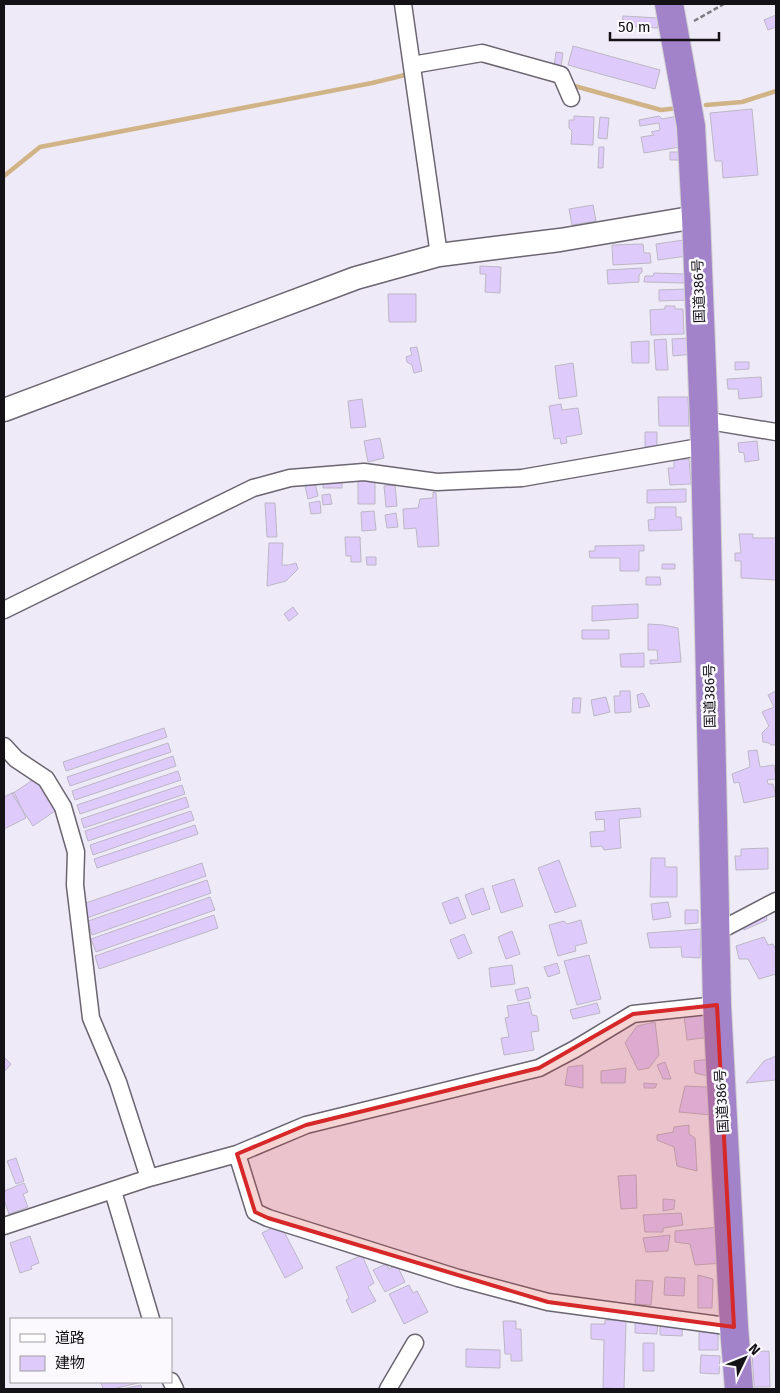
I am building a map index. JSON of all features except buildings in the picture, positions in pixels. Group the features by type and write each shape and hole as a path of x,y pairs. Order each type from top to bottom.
{"highway":[{"name":"国道386号","path":"669,4 691,126 696,217 704,433 717,1005 739,1389"}],"street":[{"path":"403,4 439,255"},
{"path":"412,65 482,54 561,75 570,96"},
{"path":"4,410 356,278 439,255 560,240 696,217"},
{"path":"4,610 253,488 290,478 364,472 438,482 522,478 704,433 776,432"},
{"path":"4,746 16,759 46,779 63,807 76,852 75,885 91,1018 118,1082 149,1178"},
{"path":"716,933 776,901"},
{"path":"4,1226 149,1178 237,1154 306,1125 539,1068 633,1014 717,1005"},
{"path":"237,1154 255,1212 268,1218 458,1278 548,1302 734,1327"},
{"path":"113,1191 151,1318"},
{"path":"388,1389 415,1343"}],"path":[{"path":"675,32 724,4"}],"highlighted area":[{"path":"717,1005 734,1327 548,1302 268,1218 255,1212 237,1154 306,1125 539,1068 633,1014"}],"waterway":[{"path":"4,176 40,147 405,75"},
{"path":"571,85 661,110 678,108"},
{"path":"706,105 742,102 776,91"}]}
